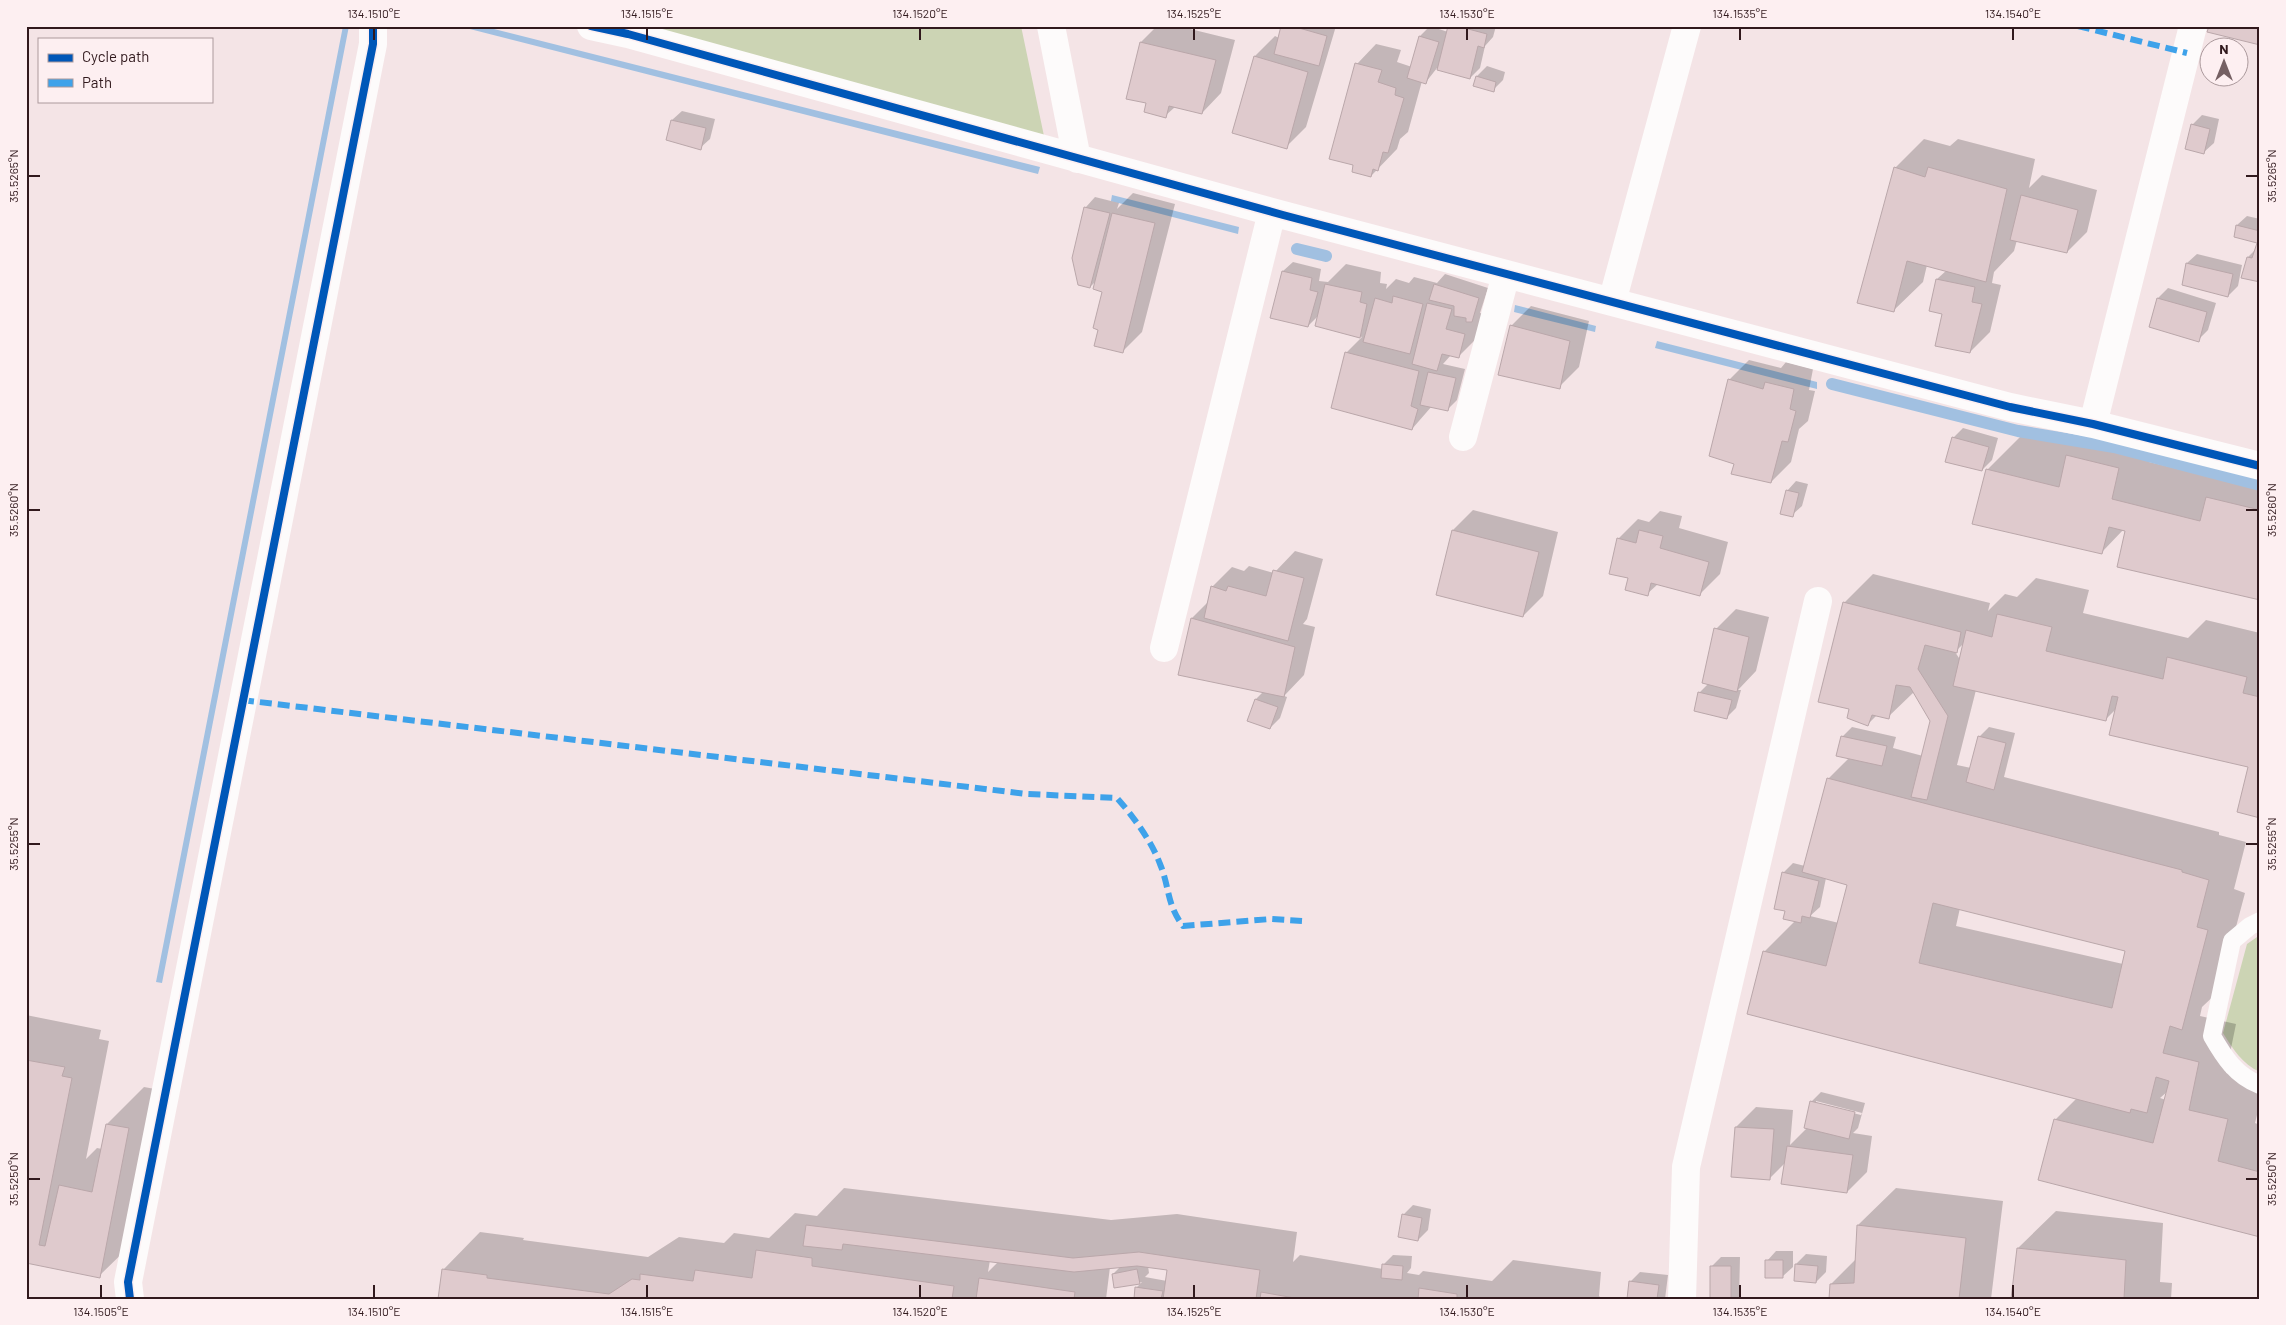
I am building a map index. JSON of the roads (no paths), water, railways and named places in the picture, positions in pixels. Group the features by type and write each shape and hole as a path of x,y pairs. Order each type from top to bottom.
{"street":[{"path":"130,1299 128,1282 373,44 374,26"},
{"path":"591,26 628,34 1272,212 2010,407 2093,424 2260,466"},
{"path":"1051,26 1077,158"},
{"path":"1612,302 1687,26"},
{"path":"2093,424 2193,26"},
{"path":"1164,648 1272,212"},
{"path":"1462,437 1506,274"},
{"path":"1682,1299 1686,1167 1818,601"}],"lane":[{"path":"2260,921 2250,926 2232,941 2212,1036 2226,1060 2248,1081 2260,1085"}],"water":[{"path":"343,26 349,26 162,983 156,982"},
{"path":"458,26 482,26 1040,167 1038,174"},
{"path":"1112,195 1239,227 1238,234 1111,201"},
{"path":"1515,305 1596,326 1595,332 1514,312"},
{"path":"1657,341 1817,382 1817,389 1655,348"}],"waterway":[{"path":"1297,249 1326,256"},
{"path":"1832,384 2018,431 2114,447 2260,485"}]}
